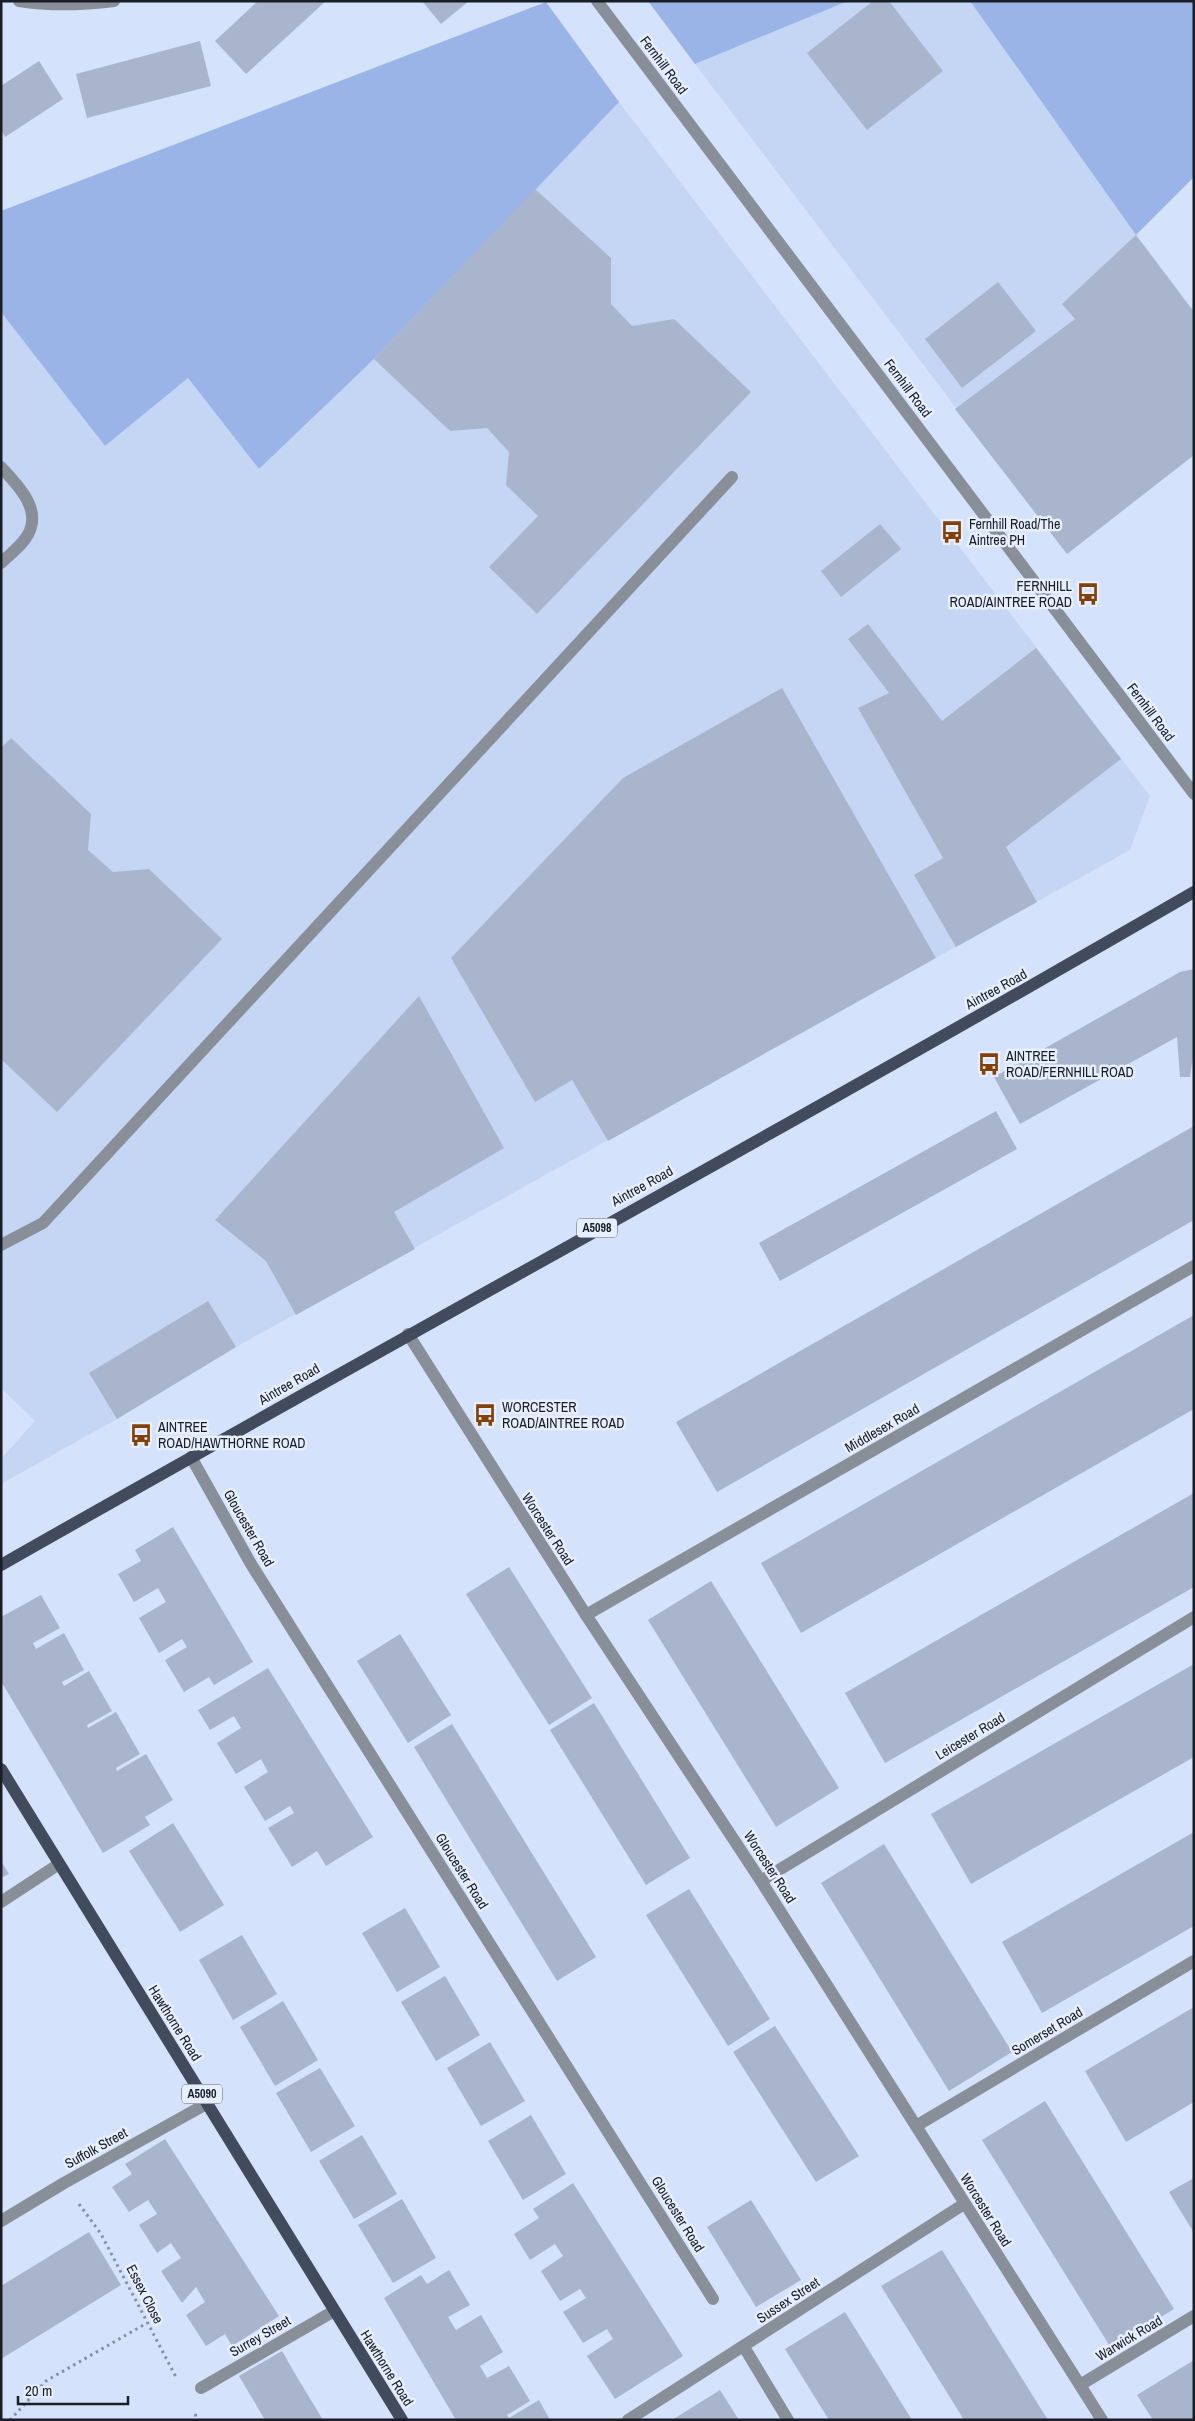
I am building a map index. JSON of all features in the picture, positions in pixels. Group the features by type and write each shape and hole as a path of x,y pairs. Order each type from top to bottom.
{"main road":[{"name":"Aintree Road","path":"1,1565 408,1334 1018,994 1194,892"},
{"name":"Hawthorne Road","path":"1,1769 402,2420"}],"street":[{"path":"19,1 41,5 89,4 114,1"},
{"name":"Fernhill Road","path":"597,1 1194,794"},
{"path":"1,467 14,480 31,506 32,527 20,544 1,563"},
{"path":"1,1245 43,1223 732,477"},
{"name":"Middlesex Road","path":"586,1616 1194,1266"},
{"name":"Worcester Road","path":"408,1334 586,1616 761,1881 1102,2420"},
{"name":"Gloucester Road","path":"191,1457 252,1564 713,2298"},
{"name":"Leicester Road","path":"761,1881 1194,1617"},
{"path":"1,1902 60,1864"},
{"name":"Somerset Road","path":"916,2126 1194,1961"},
{"name":"Suffolk Street","path":"1,2221 64,2183 208,2103"},
{"name":"Sussex Street","path":"628,2420 964,2204"},
{"name":"Surrey Street","path":"201,2388 334,2311"},
{"name":"Warwick Road","path":"1080,2385 1194,2316"},
{"path":"744,2347 788,2420"}],"path":[{"name":"Essex Close","path":"64,2183 102,2234 178,2380"},
{"path":"10,2420 46,2381 147,2323"},
{"path":"194,2412 198,2420"}],"shaded area":[{"path":"648,1 848,1 695,64"},
{"path":"848,1 970,1 1136,235 1194,312 1194,455 1067,554 695,64"},
{"path":"970,1 1194,1 1194,177 1136,235"},
{"path":"546,2 619,102 374,359 259,469 188,378 105,446 1,312 1,211"},
{"path":"619,102 1150,796 1130,850 236,1347 117,1419 1,1484 1,1459 35,1421 1,1388 1,312 105,446 188,378 259,469 374,359"}],"building":[{"path":"258,1 326,1 246,74 215,41"},
{"path":"422,1 469,1 441,24"},
{"path":"873,1 889,1 943,71 867,130 807,53"},
{"path":"200,41 211,86 87,118 76,74"},
{"path":"39,61 63,99 5,137 1,130 1,86"},
{"path":"535,189 611,258 611,304 632,326 674,319 751,392 537,614 489,567 538,516 506,485 509,452 487,428 450,431 374,359"},
{"path":"1136,235 1194,312 1194,455 1067,554 955,409 1075,319 1062,304"},
{"path":"998,282 1036,331 962,388 925,339"},
{"path":"880,524 901,549 841,597 821,571"},
{"path":"868,624 942,721 1036,648 1121,759 1006,847 1037,902 956,947 914,875 943,858 858,708 889,693 848,639"},
{"path":"782,688 936,958 608,1141 572,1080 535,1102 451,958 623,778"},
{"path":"11,738 91,814 88,850 113,872 149,869 222,939 57,1112 1,1059 1,748"},
{"path":"1194,969 1194,1050 1190,1077 1180,1077 1177,1037 1020,1124 994,1077 1180,972"},
{"path":"419,996 504,1148 394,1212 415,1249 296,1315 266,1261 215,1220"},
{"path":"996,1111 1017,1149 780,1281 759,1243"},
{"path":"1194,1126 1194,1220 717,1492 676,1422"},
{"path":"208,1301 236,1347 117,1419 89,1373"},
{"path":"1194,1315 1194,1409 801,1633 761,1563"},
{"path":"1194,1493 1194,1587 885,1763 845,1693"},
{"path":"173,1527 253,1662 214,1685 209,1677 184,1692 165,1660 187,1647 182,1639 159,1653 139,1618 166,1602 158,1588 134,1602 118,1574 141,1561 135,1550"},
{"path":"509,1567 592,1698 549,1725 466,1594"},
{"path":"711,1581 839,1788 776,1827 648,1620"},
{"path":"41,1595 60,1628 33,1643 36,1649 64,1633 84,1670 62,1682 64,1686 89,1671 112,1711 87,1725 88,1728 116,1712 140,1754 116,1768 117,1771 146,1754 173,1800 145,1817 150,1825 103,1853 1,1681 1,1617"},
{"path":"400,1634 451,1715 408,1743 357,1661"},
{"path":"1194,1664 1194,1757 971,1884 931,1814"},
{"path":"268,1668 373,1837 326,1866 317,1851 292,1867 268,1828 294,1813 290,1806 265,1821 244,1787 268,1772 261,1759 236,1774 217,1743 241,1728 234,1716 210,1730 198,1710"},
{"path":"594,1703 690,1858 646,1885 550,1730"},
{"path":"452,1724 596,1957 557,1981 414,1747"},
{"path":"173,1823 224,1905 180,1932 129,1851"},
{"path":"1194,1832 1194,1926 1042,2013 1002,1942"},
{"path":"884,1844 1012,2052 949,2091 821,1883"},
{"path":"1,1861 9,1874 1,1878"},
{"path":"689,1889 770,2019 728,2046 646,1915"},
{"path":"405,1908 440,1967 397,1992 362,1933"},
{"path":"242,1935 277,1994 233,2020 199,1960"},
{"path":"445,1976 480,2035 436,2061 401,2002"},
{"path":"283,2001 318,2060 275,2086 240,2027"},
{"path":"1194,2007 1194,2102 1126,2142 1085,2071"},
{"path":"775,2026 859,2156 816,2182 733,2052"},
{"path":"490,2042 525,2101 481,2126 447,2068"},
{"path":"320,2068 355,2126 311,2152 276,2093"},
{"path":"1045,2101 1174,2309 1111,2348 982,2140"},
{"path":"531,2115 566,2174 523,2200 488,2141"},
{"path":"362,2135 397,2194 354,2219 319,2161"},
{"path":"165,2139 279,2316 232,2346 225,2334 206,2346 186,2315 205,2302 196,2287 182,2303 161,2271 181,2258 171,2243 157,2253 139,2225 157,2214 148,2200 129,2212 112,2187 132,2174 125,2164"},
{"path":"1194,2178 1194,2233 1169,2192"},
{"path":"573,2183 683,2356 615,2399 587,2356 613,2339 607,2329 583,2343 563,2312 586,2298 580,2289 560,2301 541,2271 563,2256 555,2244 530,2260 514,2234 539,2218 533,2209"},
{"path":"402,2199 436,2258 393,2283 358,2225"},
{"path":"751,2200 801,2280 756,2307 707,2227"},
{"path":"89,2232 121,2285 1,2359 1,2286"},
{"path":"942,2250 1048,2420 964,2420 881,2286"},
{"path":"449,2270 470,2305 448,2317 456,2330 481,2315 503,2352 480,2366 487,2378 509,2366 530,2401 507,2415 509,2418 539,2400 550,2420 456,2420 384,2298 421,2275 427,2284"},
{"path":"845,2312 912,2420 829,2420 785,2349"},
{"path":"282,2351 323,2420 265,2420 239,2376"},
{"path":"1194,2360 1194,2420 1153,2420 1137,2395"},
{"path":"720,2390 739,2420 672,2420"}],"place":[{"name":"Fernhill Road/The Aintree PH","path":"952,532"},
{"name":"FERNHILL ROAD/AINTREE ROAD","path":"1088,594"},
{"name":"AINTREE ROAD/FERNHILL ROAD","path":"989,1064"},
{"name":"WORCESTER ROAD/AINTREE ROAD","path":"485,1415"},
{"name":"AINTREE ROAD/HAWTHORNE ROAD","path":"141,1435"}]}
